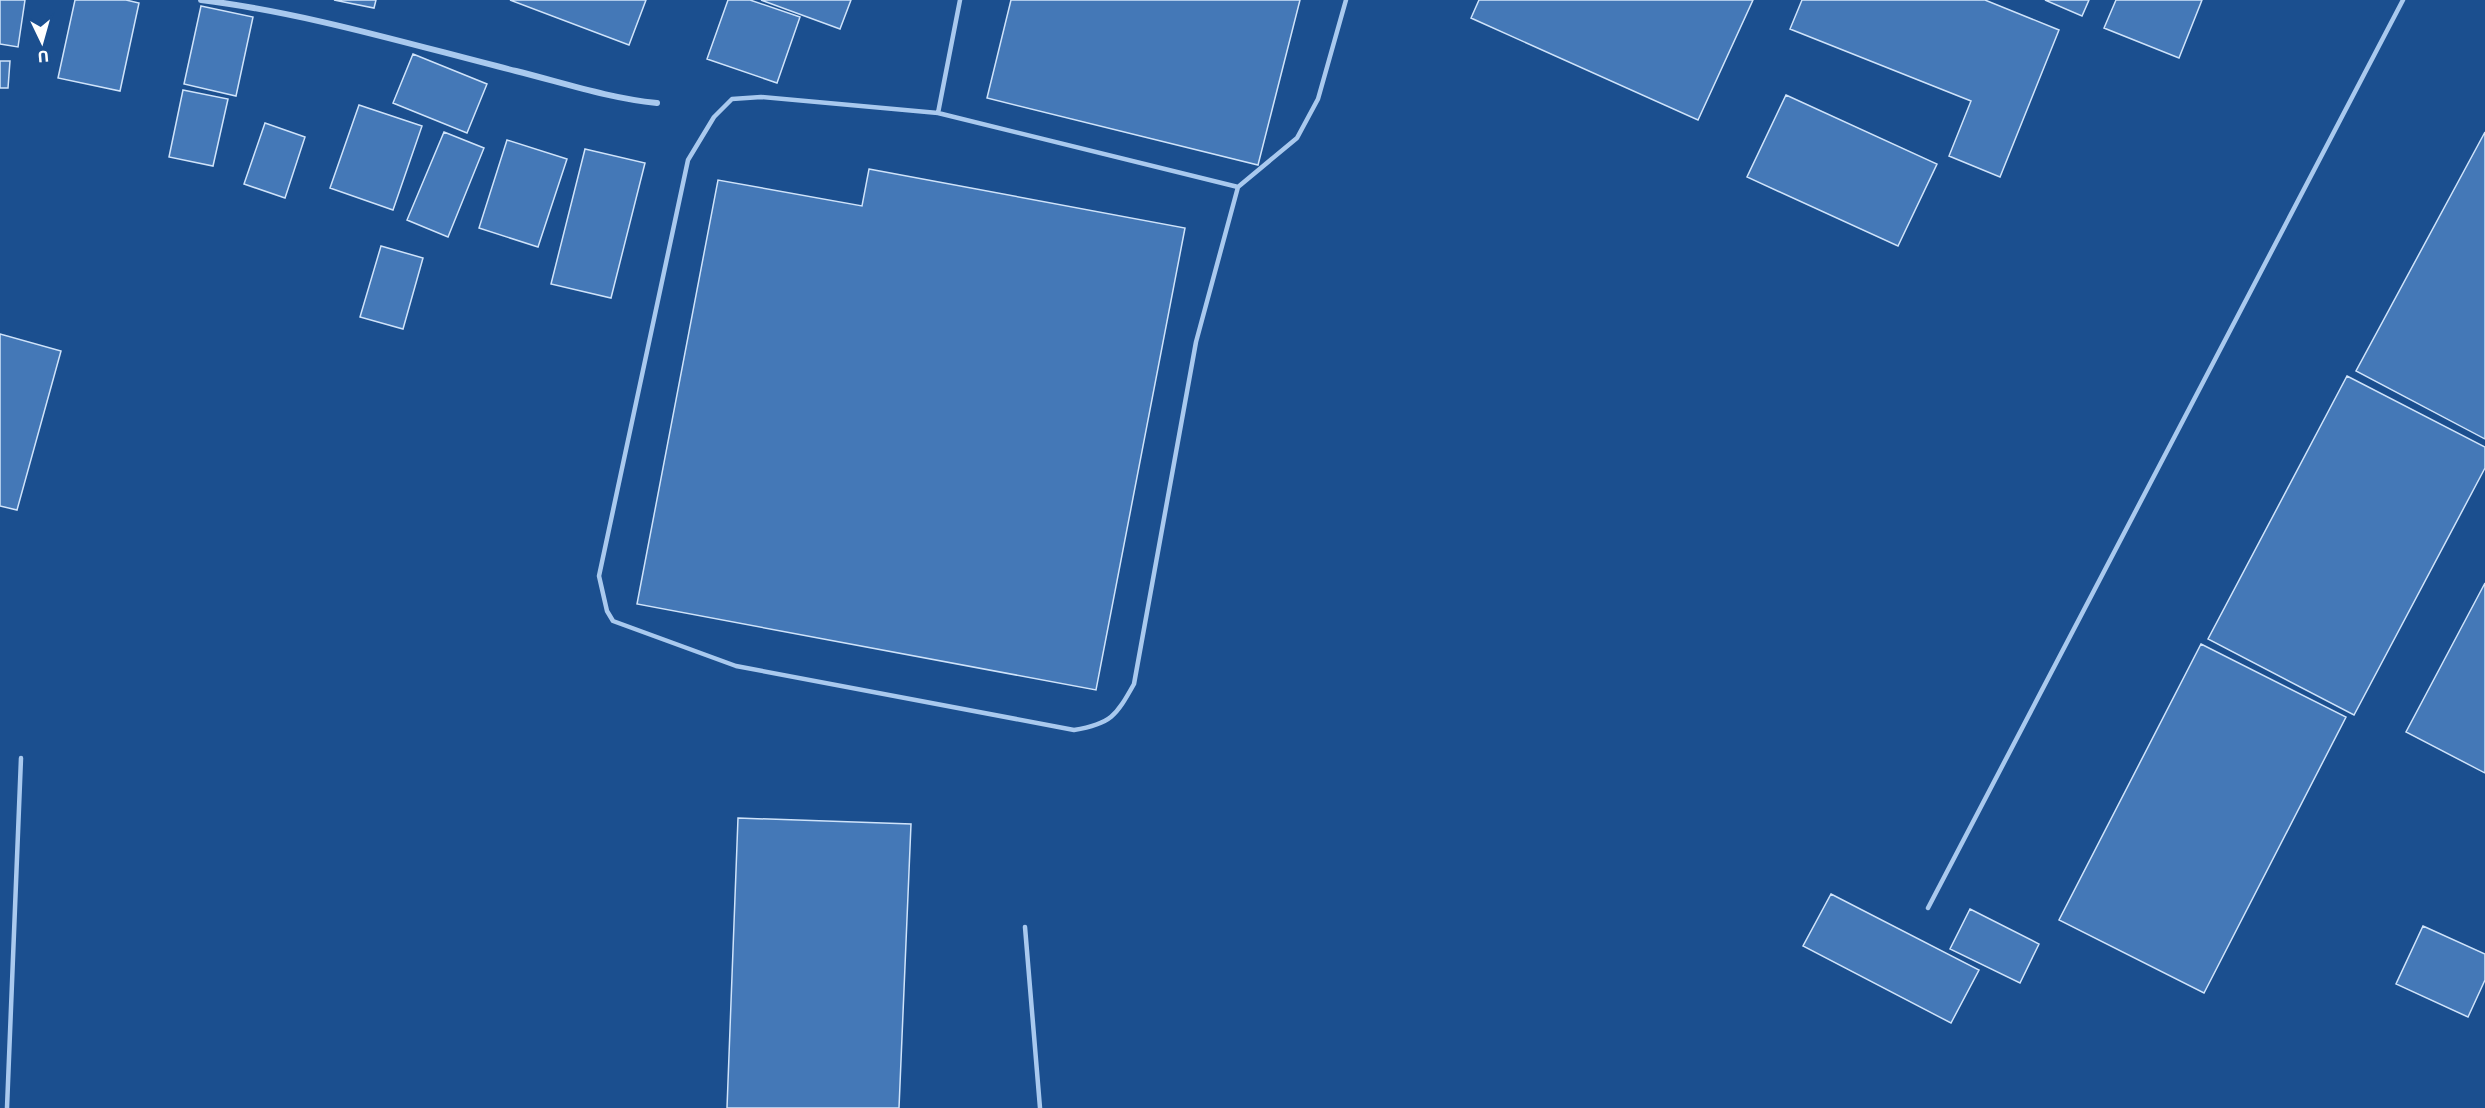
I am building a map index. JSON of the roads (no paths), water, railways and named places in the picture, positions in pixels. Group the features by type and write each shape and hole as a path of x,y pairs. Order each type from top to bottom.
{"street":[{"path":"201,0 259,9 331,26 608,97 657,103"}],"lane":[{"path":"938,113 960,0"},
{"path":"1238,187 938,113 761,97 732,99 714,117 688,160 598,576 607,611 613,621 736,666 1074,730 1096,726 1113,718 1134,684 1196,342 1238,187 1297,138 1318,99 1346,0"},
{"path":"1928,908 2403,0"},
{"path":"8,1108 21,758"},
{"path":"1025,927 1040,1108"}]}
